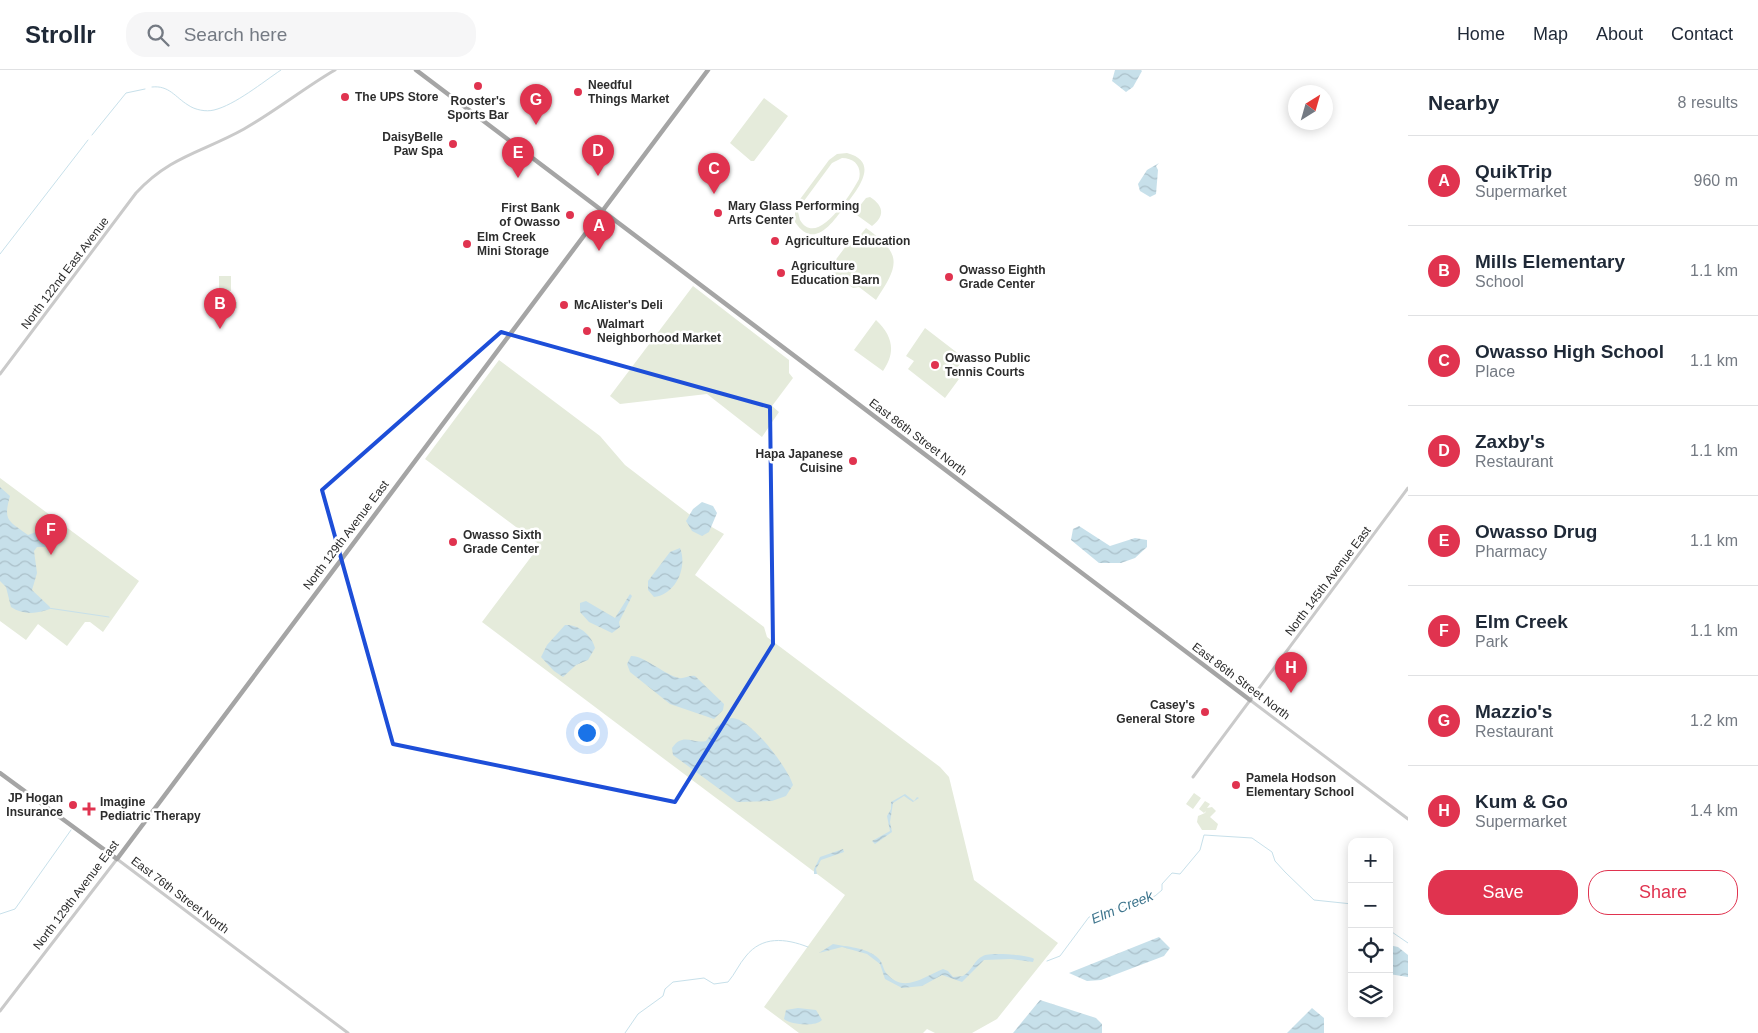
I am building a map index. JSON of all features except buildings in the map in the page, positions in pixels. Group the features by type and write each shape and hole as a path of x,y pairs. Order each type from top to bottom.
{"main road":[{"name":"East 86th Street North","path":"416,70 1250,700"},
{"name":"North 129th Avenue East","path":"117,859 708,70"},
{"name":"East 76th Street North","path":"0,773 117,859"}],"street":[{"name":"North 122nd East Avenue","path":"0,374 145,183 161,169 245,128 335,70"},
{"name":"North 145th Avenue East","path":"1192,777 1408,488"},
{"name":"East 86th Street North","path":"1250,700 1408,820"},
{"name":"North 129th Avenue East","path":"0,1011 117,859"},
{"name":"East 76th Street North","path":"117,859 348,1033"}],"highlighted area":[{"path":"501,332 770,407 773,644 675,802 393,744 322,490"}],"green space":[{"path":"764,98 788,116 754,161 751,161 730,143"},
{"path":"847,153 857,157 863,163 863,177 860,185 829,226 816,234 809,234 802,230 795,222 795,206 829,160 837,154","holes":["842,158 854,161 858,167 860,175 855,186 833,216 824,224 815,228 807,227 800,220 798,212 801,205 832,163"]},
{"path":"870,197 875,200 881,211 879,219 872,226 854,213 866,198"},
{"path":"866,228 886,245 894,260 890,277 876,300 859,287 853,288 832,272 831,266 849,242 854,243"},
{"path":"219,276 231,276 231,291 219,291"},
{"path":"693,286 789,360 789,373 793,378 772,406 779,412 762,437 707,394 620,404 610,396"},
{"path":"227,302 237,302 237,308 224,313 222,308"},
{"path":"876,320 886,332 891,344 890,357 883,371 854,350"},
{"name":"Owasso Public Tennis Courts","path":"925,328 964,358 953,374 959,379 945,398 908,369 914,361 906,356"},
{"path":"499,360 600,436 625,465 689,514 724,534 695,575 764,627 767,637 940,767 949,777 974,880 1058,943 997,1019 972,1033 935,1033 927,1029 923,1033 799,1033 764,1007 845,895 482,622 540,545 425,459"},
{"path":"0,478 139,581 103,632 90,622 85,622 67,646 38,624 26,640 0,621"},
{"path":"1194,793 1201,798 1193,809 1186,804"},
{"path":"1205,801 1210,804 1207,808 1212,807 1216,811 1210,817 1218,824 1216,830 1202,830 1197,822 1198,816 1205,813 1206,811 1204,813 1199,809"}],"water":[{"path":"1115,70 1142,71 1133,87 1126,92 1112,81"},
{"path":"1159,163 1156,166 1158,170 1156,194 1150,197 1140,191 1138,184 1147,170"},
{"path":"0,487 10,496 7,515 12,523 28,535 36,532 39,524 45,523 52,543 48,547 37,547 34,551 37,573 32,590 50,609 30,613 16,610 11,607 6,587 0,581"},
{"path":"702,502 713,506 717,513 709,532 702,536 692,531 686,521 693,509"},
{"path":"1079,526 1110,546 1135,538 1147,540 1147,547 1135,558 1121,563 1099,563 1071,540 1073,529"},
{"path":"680,548 682,564 678,579 668,591 654,597 648,590 648,581 670,552"},
{"path":"630,594 632,596 619,622 620,627 612,633 589,622 580,612 580,603 586,601 615,618"},
{"path":"565,625 575,626 584,631 591,639 595,648 588,660 576,665 563,677 554,671 541,657 547,645"},
{"path":"631,656 642,659 679,678 695,676 724,704 723,710 714,719 670,704 630,672 627,664"},
{"path":"731,718 748,725 767,744 784,767 793,785 786,796 772,801 737,802 673,755 672,748 676,743 684,740 706,741 717,726"},
{"path":"905,794 914,801 917,797 919,798 913,802 904,796 893,803 890,822 892,832 875,844 872,841 890,831 887,816 891,809 891,802"},
{"path":"843,849 844,852 821,860 816,869 817,874 814,874 814,869 820,857"},
{"path":"1159,937 1170,948 1164,956 1101,980 1087,981 1069,973"},
{"path":"833,944 873,954 880,960 887,974 900,983 915,982 943,969 948,971 953,977 963,976 980,958 987,955 1018,955 1034,959 1033,962 1011,959 984,960 962,982 942,975 922,986 902,988 885,979 880,964 867,954 842,947 819,953"},
{"path":"1393,946 1398,947 1408,955 1408,977 1393,975"},
{"path":"1040,1000 1096,1018 1102,1024 1102,1033 1013,1033"},
{"path":"798,1008 816,1010 822,1020 815,1024 803,1024 792,1023 784,1019 786,1010"},
{"path":"1312,1008 1324,1018 1324,1033 1287,1033"}],"waterway":[{"path":"152,87 163,88 172,92 183,102 194,108 211,111 240,98 281,70"},
{"path":"92,135 126,93 145,89"},
{"path":"0,254 88,140"},
{"path":"48,608 109,617"},
{"path":"0,914 15,909 71,830"},
{"name":"Elm Creek","path":"1047,961 1060,956 1089,917 1155,896 1162,890 1162,884 1172,873 1180,874 1200,850 1204,835 1252,838 1272,852 1275,861 1314,900 1348,904"},
{"name":"Elm Creek","path":"1393,933 1408,943"},
{"name":"Elm Creek","path":"625,1033 638,1014 663,996 665,989 673,982 704,978 714,984 728,982 746,956 759,945 767,942 791,942 808,947"}],"place":[{"name":"Rooster's Sports Bar","path":"478,86"},
{"name":"Needful Things Market","path":"578,92"},
{"name":"The UPS Store","path":"345,97"},
{"name":"Mazzio's","path":"536,125"},
{"name":"DaisyBelle Paw Spa","path":"453,144"},
{"name":"Zaxby's","path":"598,176"},
{"name":"Owasso Drug","path":"518,178"},
{"name":"Owasso High School","path":"714,194"},
{"name":"Mary Glass Performing Arts Center","path":"718,213"},
{"name":"First Bank of Owasso","path":"570,215"},
{"name":"Agriculture Education","path":"775,241"},
{"name":"Elm Creek Mini Storage","path":"467,244"},
{"name":"QuikTrip","path":"599,251"},
{"name":"Agriculture Education Barn","path":"781,273"},
{"name":"Owasso Eighth Grade Center","path":"949,277"},
{"name":"McAlister's Deli","path":"564,305"},
{"name":"Mills Elementary","path":"220,329"},
{"name":"Walmart Neighborhood Market","path":"587,331"},
{"name":"Owasso Public Tennis Courts","path":"935,365"},
{"name":"Hapa Japanese Cuisine","path":"853,461"},
{"name":"Owasso Sixth Grade Center","path":"453,542"},
{"name":"Elm Creek","path":"51,555"},
{"name":"Kum & Go","path":"1291,693"},
{"name":"Casey's General Store","path":"1205,712"},
{"name":"Pamela Hodson Elementary School","path":"1236,785"},
{"name":"JP Hogan Insurance","path":"73,805"},
{"name":"Imagine Pediatric Therapy","path":"89,809"}]}
